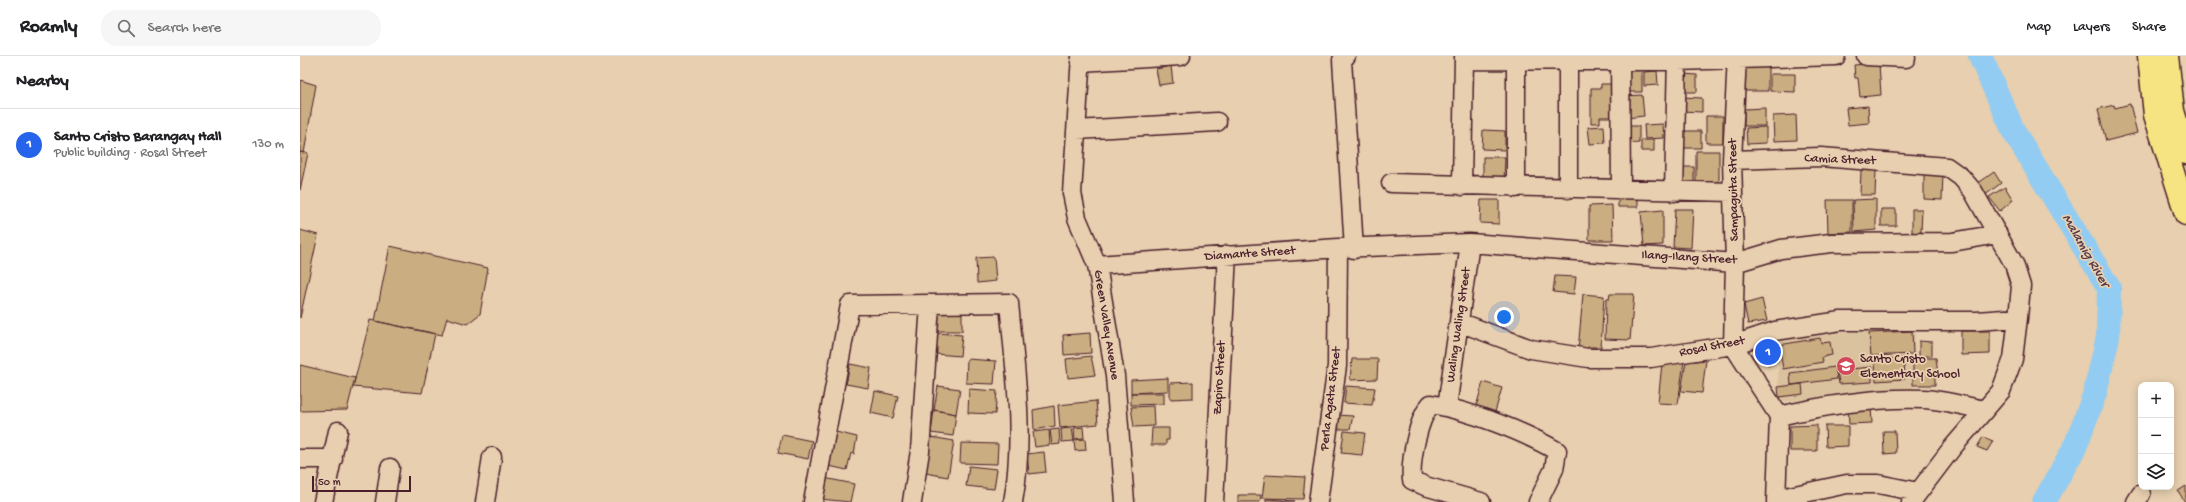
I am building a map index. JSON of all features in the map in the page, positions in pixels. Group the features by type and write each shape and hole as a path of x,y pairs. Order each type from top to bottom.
{"main road":[{"path":"2150,56 2186,214"},
{"path":"2167,56 2164,113 2186,153"}],"street":[{"path":"1080,59 1181,56"},
{"name":"Perla Agata Street","path":"1318,502 1337,366 1346,248 1342,60 1346,56"},
{"path":"1462,186 1464,58 1677,59 1836,56"},
{"path":"1866,56 1906,58"},
{"path":"1516,58 1516,188"},
{"path":"1568,58 1568,189"},
{"path":"1620,58 1621,190"},
{"name":"Sampaguita Street","path":"1733,345 1735,262 1732,160 1737,58"},
{"name":"Green Valley Avenue","path":"1080,59 1072,193 1077,218 1097,265 1116,376 1125,502"},
{"path":"1674,192 1677,59"},
{"path":"1076,130 1217,122"},
{"name":"Camia Street","path":"1732,160 1822,157 1947,167 1961,177 1973,191 1998,234"},
{"path":"1391,183 1516,188 1732,192"},
{"path":"1733,345 1779,416 1776,500 1847,484 1878,484 1915,497 1984,410 2002,391 2013,359 2021,286 2014,264 1998,234"},
{"name":"Ilang-Ilang Street","path":"1402,246 1470,243 1735,262 1781,249 1831,243 1952,242 1998,234"},
{"name":"Waling Waling Street","path":"1448,407 1470,243"},
{"name":"Diamante Street","path":"1097,265 1227,255 1402,246"},
{"name":"Zapiro Street","path":"1214,502 1227,255"},
{"path":"813,502 850,305 930,305 1009,302 1020,429 1017,480 1013,502"},
{"path":"912,502 920,451 930,305"},
{"name":"Rosal Street","path":"1459,322 1531,349 1588,358 1651,358 1733,345 1775,331 1842,321 1977,321 2018,318"},
{"path":"1779,416 1813,408 1872,400 1925,399 1984,410"},
{"path":"1480,502 1426,486 1412,480 1411,467 1424,412 1432,404 1448,407 1522,434 1557,451 1554,469 1538,502"},
{"path":"323,502 338,431"},
{"path":"485,502 492,457"},
{"path":"300,459 333,459"},
{"path":"385,502 390,468"}],"shaded area":[{"name":"Santo Cristo Elementary School","path":"1915,326 1913,392 1779,402 1777,339"}],"building":[{"path":"1879,63 1881,95 1860,97 1858,78 1855,78 1854,65"},
{"path":"1171,66 1173,83 1159,85 1156,69"},
{"path":"1622,66 1642,66 1642,92 1622,92"},
{"path":"1745,66 1768,66 1768,91 1745,91"},
{"path":"1657,71 1658,85 1644,86 1644,72"},
{"path":"1683,74 1697,75 1697,92 1683,92"},
{"path":"1770,74 1795,74 1795,92 1770,91"},
{"path":"300,80 316,85 304,153 300,152"},
{"path":"1601,84 1611,84 1611,117 1600,117 1600,123 1591,123 1591,88 1601,88"},
{"path":"1642,95 1644,116 1626,118 1624,96"},
{"path":"1681,97 1702,98 1702,112 1681,111"},
{"path":"2130,104 2137,133 2106,141 2098,109 2114,105 2115,108"},
{"path":"1868,106 1869,123 1848,125 1846,108"},
{"path":"1765,108 1765,126 1744,126 1744,109"},
{"path":"1796,115 1797,140 1774,141 1773,116"},
{"path":"1706,116 1723,116 1723,143 1706,143"},
{"path":"1663,124 1664,138 1645,139 1644,125"},
{"path":"1604,126 1605,143 1590,144 1588,127"},
{"path":"1623,126 1639,126 1639,143 1623,144"},
{"path":"1766,127 1766,143 1747,144 1746,128"},
{"path":"1483,130 1505,131 1505,150 1482,149"},
{"path":"1678,131 1701,131 1701,148 1678,148"},
{"path":"1641,140 1654,140 1654,151 1641,151"},
{"path":"1696,151 1719,151 1719,185 1696,186"},
{"path":"300,152 308,153 300,190"},
{"path":"1483,157 1505,157 1504,183 1483,183"},
{"path":"1681,167 1694,167 1694,184 1681,184"},
{"path":"1861,170 1876,170 1875,195 1860,195"},
{"path":"1994,172 2001,183 1984,196 1977,184"},
{"path":"1924,173 1943,174 1942,200 1924,199"},
{"path":"2005,187 2013,200 2000,211 1989,197"},
{"path":"1618,194 1638,194 1638,207 1618,207"},
{"path":"1876,199 1876,230 1854,232 1853,200"},
{"path":"1481,200 1499,200 1499,224 1480,223"},
{"path":"1827,200 1852,200 1852,232 1828,233"},
{"path":"1612,205 1613,240 1589,240 1589,206"},
{"path":"1675,209 1693,209 1691,248 1673,247"},
{"path":"1881,209 1896,209 1896,226 1881,226"},
{"path":"1912,209 1922,209 1921,232 1912,233"},
{"path":"1663,210 1663,245 1644,246 1641,212"},
{"path":"300,230 318,235 300,318"},
{"path":"390,246 488,268 480,314 467,324 447,318 442,335 375,321"},
{"path":"994,257 996,281 977,283 976,258"},
{"path":"1555,276 1576,277 1574,294 1553,292"},
{"path":"1583,294 1604,296 1601,347 1588,347 1587,351 1578,351"},
{"path":"1610,294 1634,294 1630,340 1605,339 1606,299 1609,299"},
{"path":"1762,299 1767,321 1748,324 1744,304"},
{"path":"937,311 962,311 962,331 937,331"},
{"path":"370,320 435,334 422,393 353,387"},
{"path":"1912,331 1913,354 1871,356 1869,333"},
{"path":"1961,331 1990,331 1990,354 1961,355"},
{"path":"937,333 962,335 960,356 936,354"},
{"path":"1090,333 1091,353 1064,355 1063,335"},
{"path":"1768,338 1778,361 1768,366 1758,342"},
{"path":"1820,338 1821,343 1830,342 1832,355 1822,357 1823,362 1783,369 1779,345"},
{"path":"1919,341 1932,342 1932,356 1919,356"},
{"path":"1091,356 1095,375 1068,378 1066,359"},
{"path":"1904,358 1905,379 1876,381 1875,360"},
{"path":"1913,358 1936,358 1938,375 1935,375 1935,385 1913,385"},
{"path":"967,359 996,361 994,384 966,383"},
{"path":"1352,359 1378,359 1377,379 1350,380"},
{"path":"1706,360 1702,393 1681,391 1686,362"},
{"path":"1684,361 1678,404 1658,403 1662,363"},
{"path":"850,364 871,368 868,388 846,384"},
{"path":"300,365 355,378 347,410 300,411"},
{"path":"1835,367 1837,379 1791,385 1790,373"},
{"path":"1872,367 1872,382 1839,384 1837,370"},
{"path":"1168,378 1168,391 1131,393 1131,380"},
{"path":"1193,382 1193,398 1170,399 1170,383"},
{"path":"1483,382 1502,388 1495,412 1476,407"},
{"path":"1802,384 1803,394 1779,397 1778,387"},
{"path":"938,386 960,389 956,414 934,410"},
{"path":"1346,386 1375,388 1372,405 1344,403"},
{"path":"969,389 997,391 995,414 968,413"},
{"path":"875,391 898,396 893,418 871,413"},
{"path":"1131,393 1164,393 1164,404 1131,405"},
{"path":"1096,401 1098,424 1060,428 1058,405"},
{"path":"1054,406 1055,426 1034,430 1033,410"},
{"path":"1153,406 1154,426 1134,427 1131,407"},
{"path":"1871,407 1872,423 1849,424 1848,408"},
{"path":"934,410 956,414 953,436 931,433"},
{"path":"1337,415 1353,416 1350,429 1335,429"},
{"path":"1817,425 1817,451 1790,451 1790,426"},
{"path":"1825,426 1848,426 1848,446 1826,447"},
{"path":"1083,427 1084,438 1075,439 1074,428"},
{"path":"1072,428 1074,441 1062,442 1061,429"},
{"path":"1152,428 1169,428 1169,440 1166,440 1166,445 1151,445"},
{"path":"1059,429 1060,444 1052,445 1050,430"},
{"path":"1049,430 1050,445 1035,447 1033,432"},
{"path":"1344,431 1365,433 1362,455 1341,453"},
{"path":"1883,431 1895,431 1896,453 1884,454"},
{"path":"836,432 857,437 854,454 851,453 847,470 829,466"},
{"path":"782,435 812,441 808,459 778,453"},
{"path":"931,437 954,441 948,477 925,473"},
{"path":"1983,437 1993,441 1987,451 1977,447"},
{"path":"1085,439 1086,450 1075,451 1074,440"},
{"path":"961,443 998,444 997,464 960,463"},
{"path":"1044,452 1046,472 1029,474 1027,454"},
{"path":"969,466 997,469 994,489 966,486"},
{"path":"1265,475 1305,477 1303,499 1262,498"},
{"path":"824,478 854,484 850,502 820,499"},
{"path":"2186,486 2186,502 2185,502 2178,491"},
{"path":"1238,495 1261,495 1260,502 1238,502"},
{"path":"1266,499 1295,501 1266,502"}],"waterway":[{"name":"Malamig River","path":"1980,56 2014,132 2109,288 2108,337 2095,393 2075,447 2044,502"}],"place":[{"name":"Santo Cristo Barangay Hall","path":"1768,352"},
{"name":"Santo Cristo Elementary School","path":"1846,366"}]}
